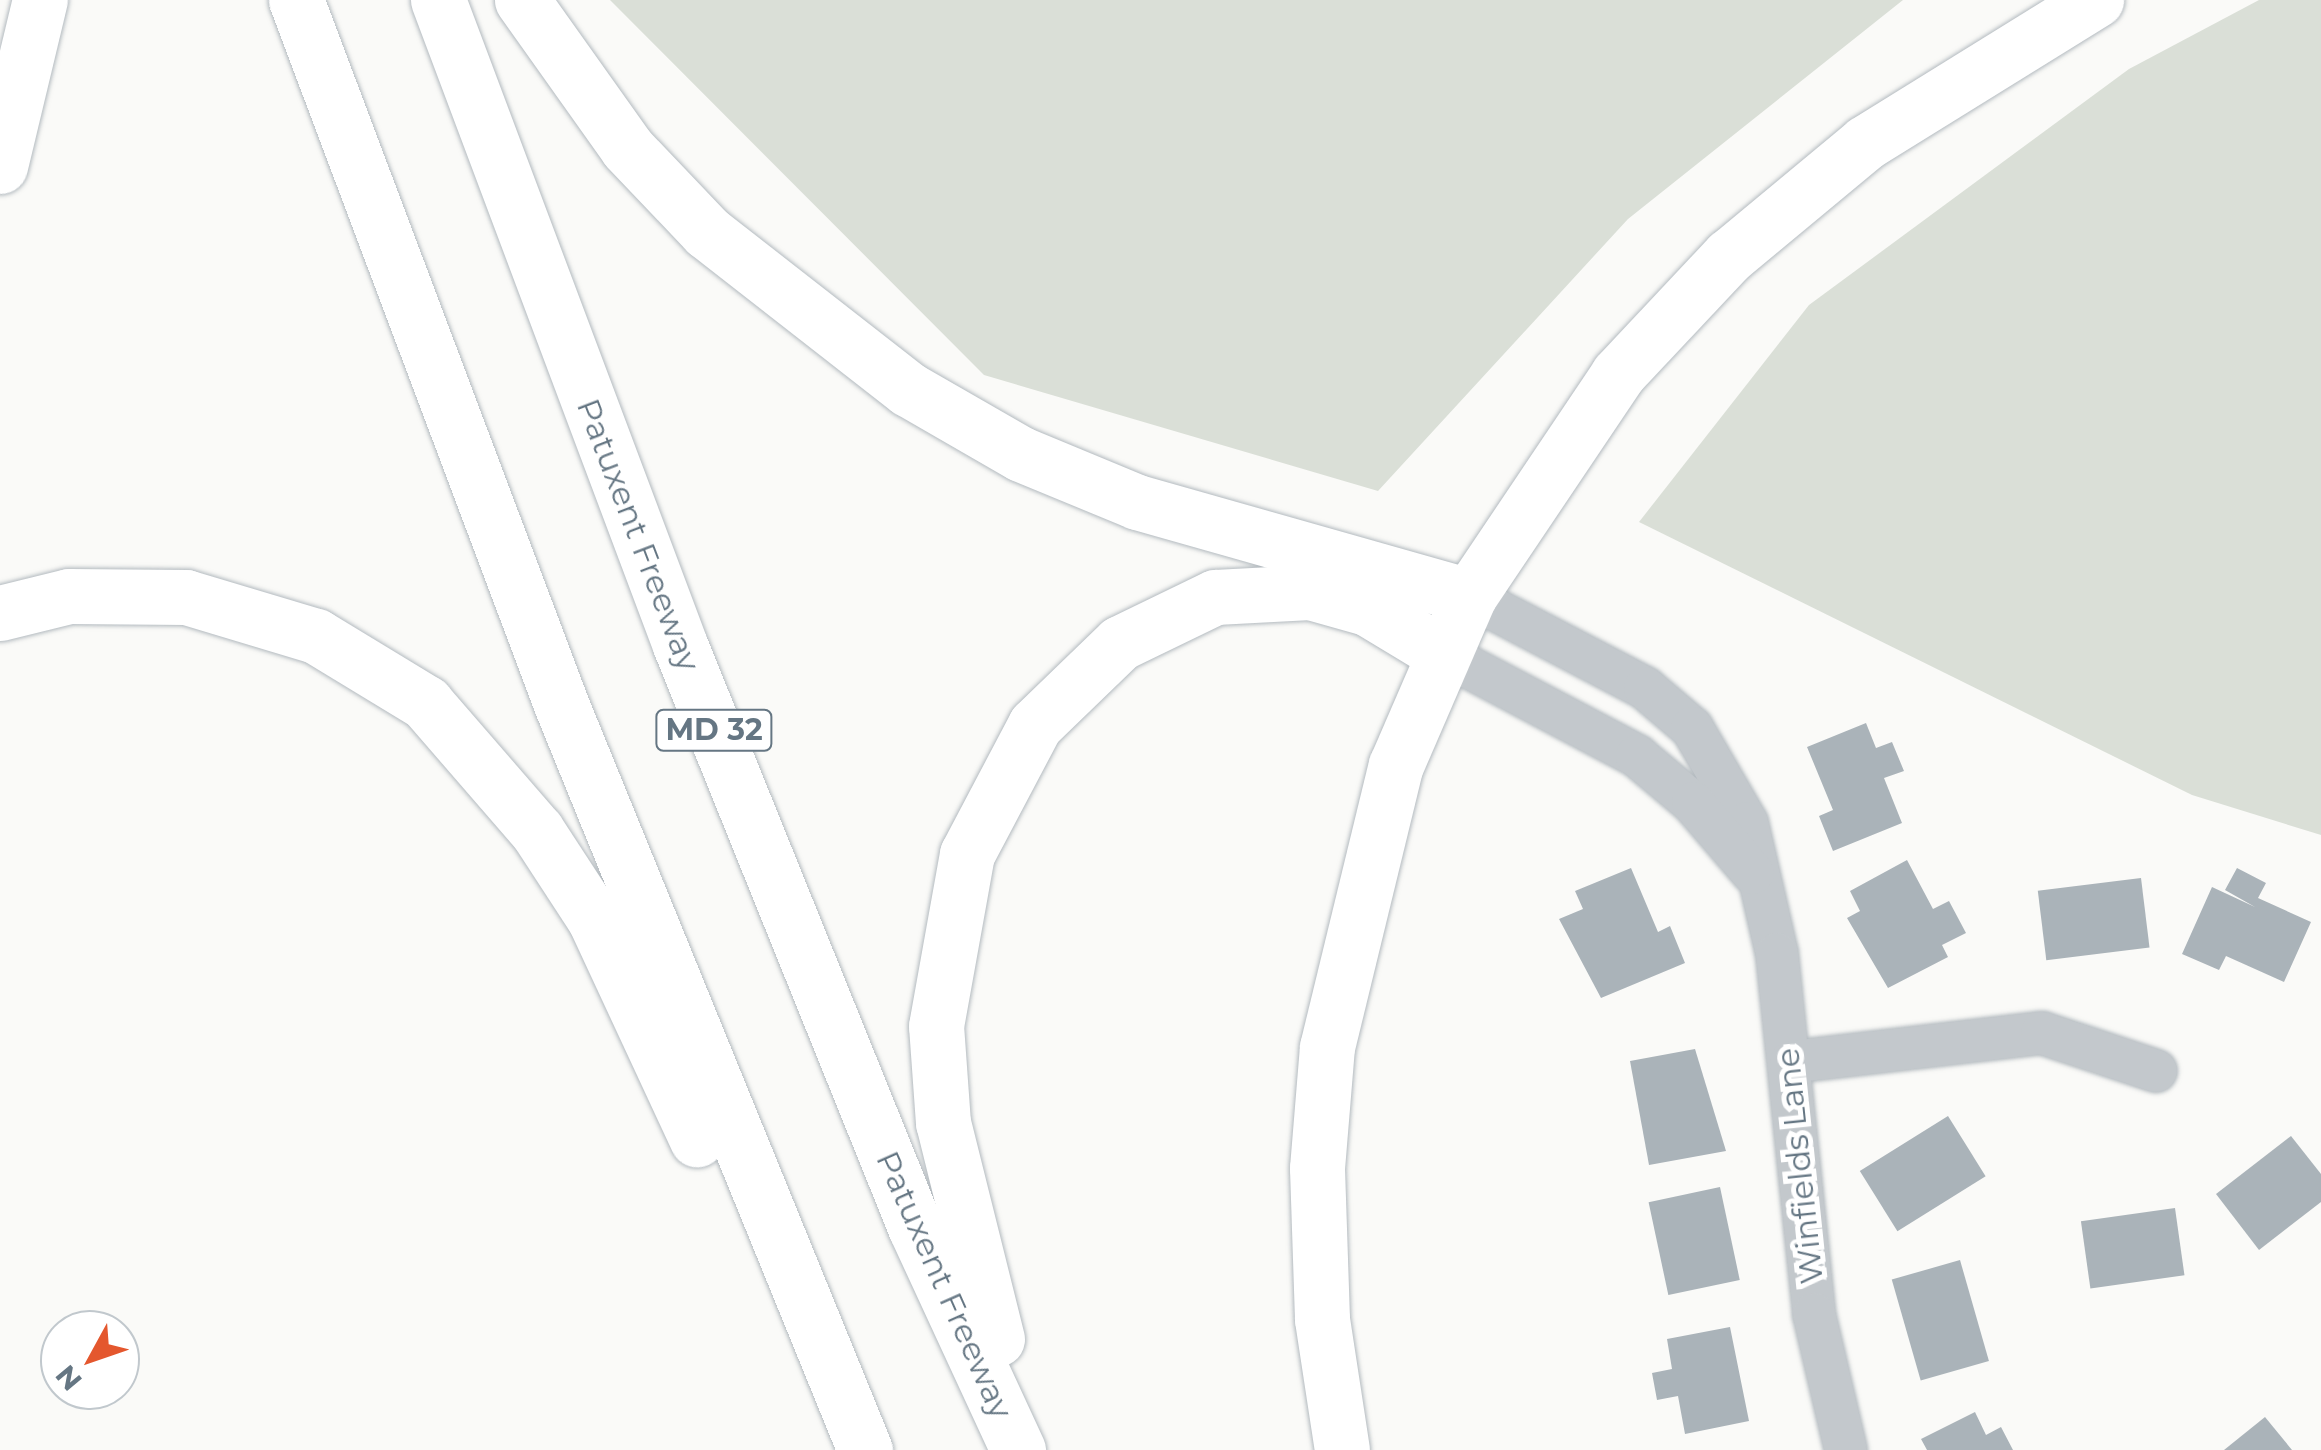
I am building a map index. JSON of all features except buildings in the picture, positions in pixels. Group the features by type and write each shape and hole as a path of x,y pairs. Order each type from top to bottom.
{"main road":[{"path":"0,166 40,0"},
{"path":"296,0 561,704 864,1450"},
{"name":"Patuxent Freeway","path":"438,0 694,682 914,1227 1018,1450"},
{"path":"522,0 627,148 707,232 908,389 1021,454 1137,502 1468,596"},
{"path":"1342,1450 1322,1300 1327,1047 1369,852 1442,653 1468,596 1618,374 1730,256 1865,143 2096,0"},
{"path":"0,612 128,592 257,613 376,668 472,749 595,920 840,1450"},
{"path":"1037,1450 962,1220 936,1026 945,939 998,782 1078,677 1170,613 1215,597 1310,592 1366,608 1442,653"}],"street":[{"name":"Winfields Lane","path":"1468,596 1645,688 1692,728 1746,824 1760,880 1790,1062 1814,1314 1846,1450"},
{"path":"1442,653 1637,756 1693,802 1760,880"},
{"path":"1790,1062 2042,1033 2156,1071"}],"shaded area":[{"path":"610,0 1903,0 1628,219 1378,491 984,375"},
{"path":"2259,0 2321,0 2321,835 2192,795 1639,522 1809,305 2129,69"}]}
